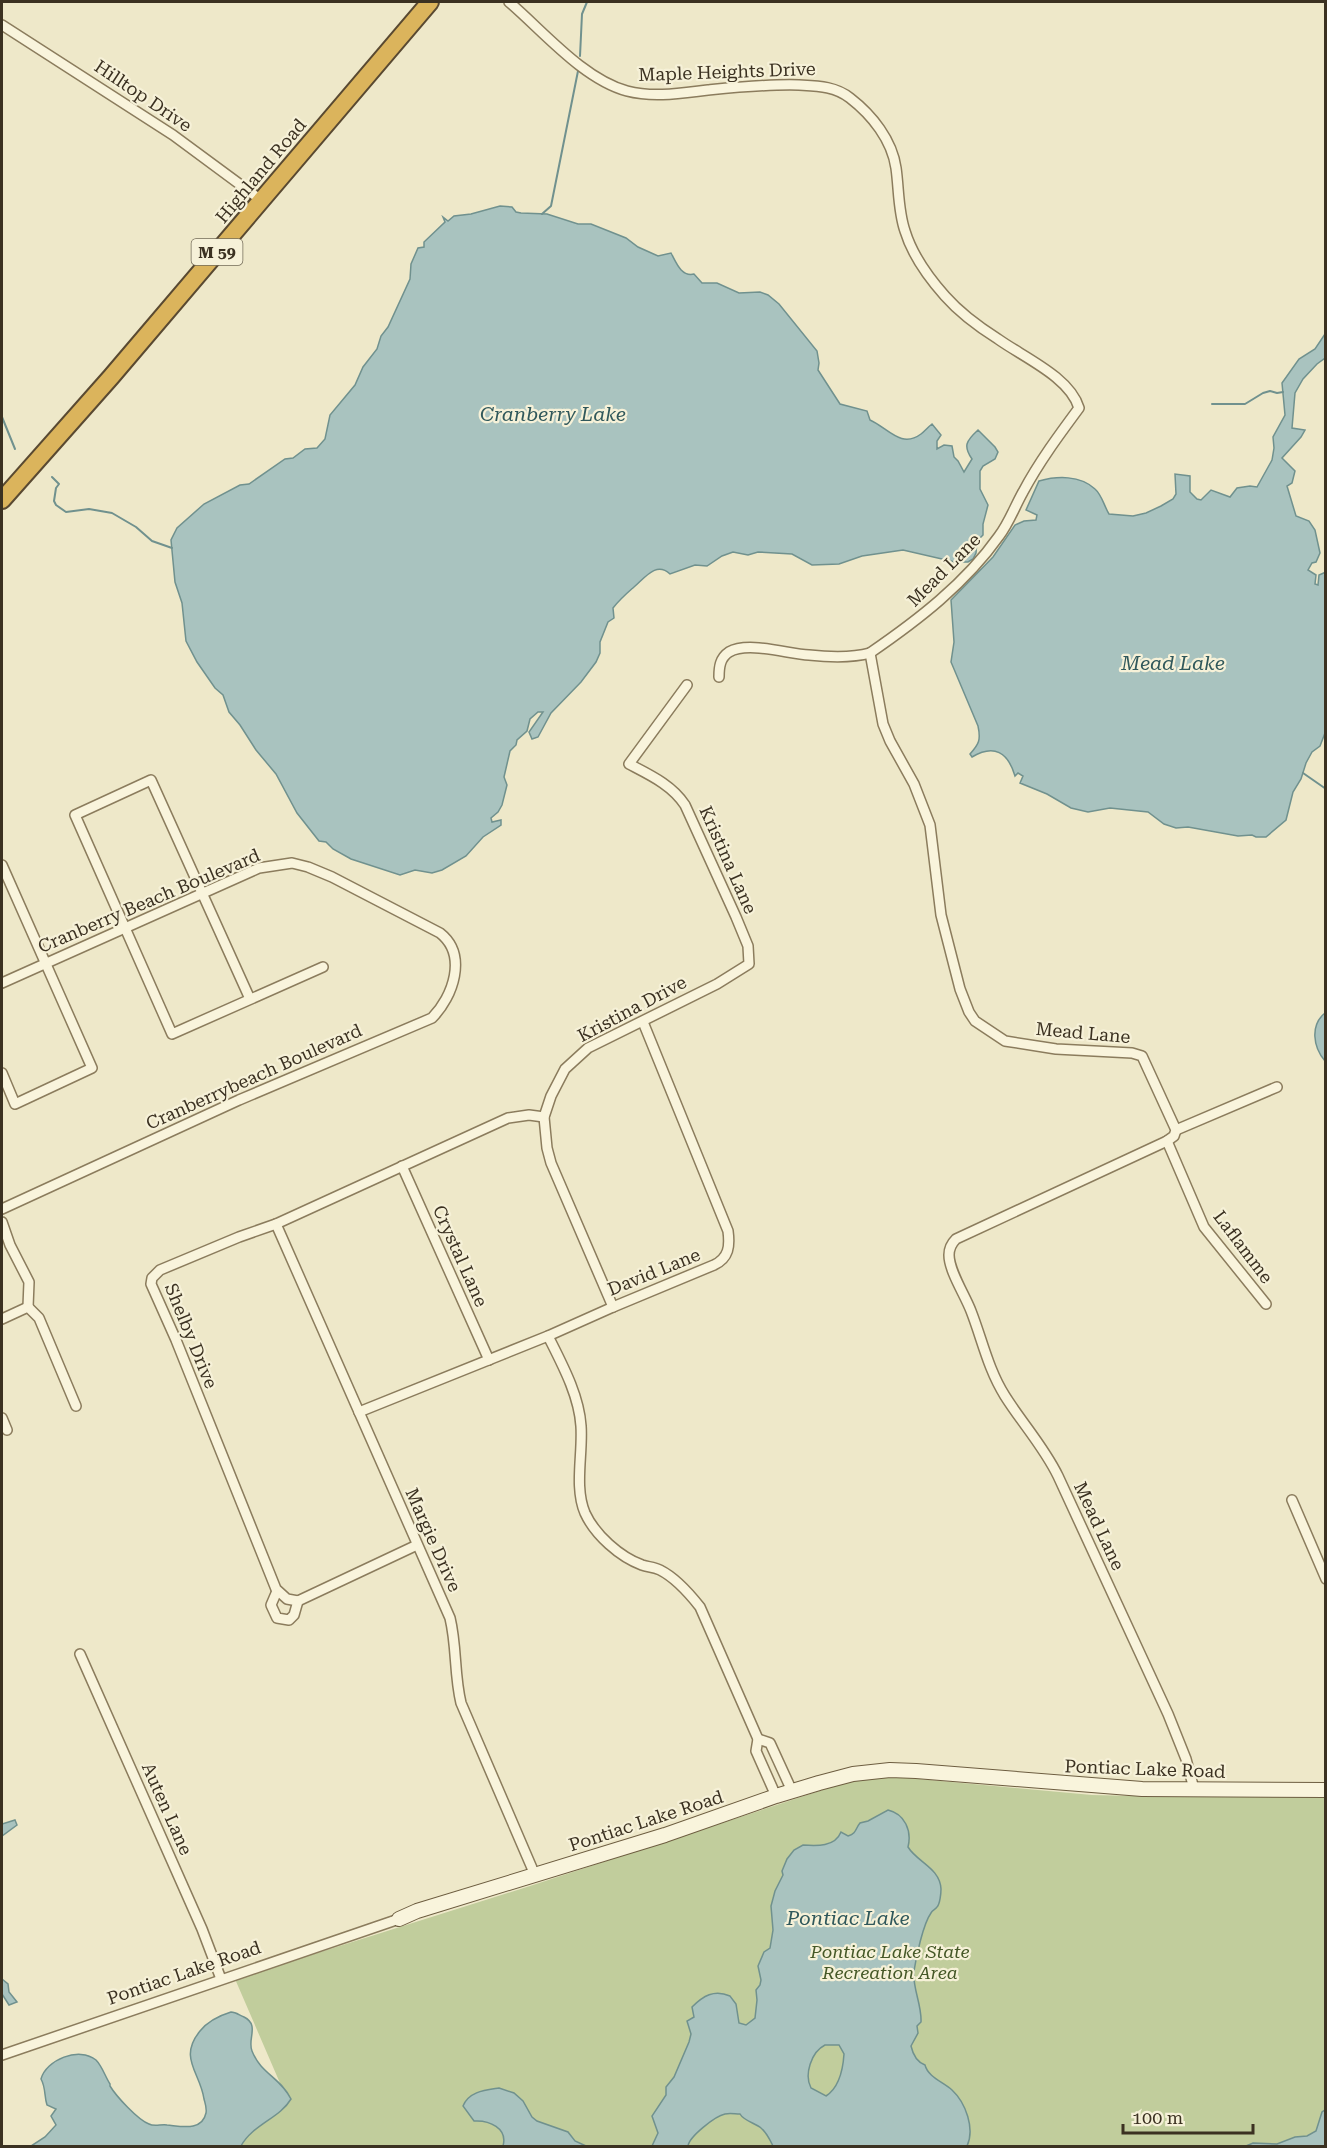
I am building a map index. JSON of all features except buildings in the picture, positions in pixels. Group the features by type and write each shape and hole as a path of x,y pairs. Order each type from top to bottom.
{"highway":[{"name":"Highland Road","path":"2,500 111,377 430,2"}],"street":[{"name":"Maple Heights Drive","path":"509,2 587,71 627,91 672,94 779,84 826,86 848,96 881,129 896,166 904,230 930,277 945,297 966,316 1064,385"},
{"name":"Hilltop Drive","path":"2,25 168,132 261,200"},
{"name":"Mead Lane","path":"1064,385 1076,398 1079,408 1054,441 1000,535 969,574 915,622 870,653 883,724 914,784 930,825 941,915 960,989 969,1012 975,1021 1005,1041 1056,1049 1132,1053 1142,1056 1176,1130 1174,1137 1167,1141 956,1239 950,1245 948,1257 971,1311 995,1379 1050,1460 1058,1476 1168,1714 1186,1759 1194,1789"},
{"path":"719,677 719,665 722,659 735,650 758,648 810,656 861,656 870,653"},
{"name":"Kristina Lane","path":"687,685 629,764 664,783 678,795 685,805 748,946 749,961"},
{"path":"250,999 151,780 75,815 172,1034 323,967"},
{"name":"Cranberry Beach Boulevard","path":"2,983 259,868 277,864 302,864 440,933"},
{"path":"2,865 92,1068 15,1104 2,1073"},
{"name":"Cranberrybeach Boulevard","path":"2,1209 239,1100 432,1018 443,1008 450,993 456,959 447,938 440,933"},
{"name":"Kristina Drive","path":"613,1307 546,1148 544,1117 551,1096 565,1069 588,1048 643,1022 743,969 749,961"},
{"name":"David Lane","path":"359,1412 548,1336 721,1262 729,1249 728,1231 643,1022"},
{"path":"1176,1130 1277,1087"},
{"name":"Shelby Drive","path":"277,1591 176,1340 151,1284 152,1278 160,1270 276,1224 508,1118 529,1115 544,1117"},
{"name":"Laflamme","path":"1167,1141 1204,1227 1266,1304"},
{"name":"Crystal Lane","path":"402,1166 489,1360"},
{"path":"2,1222 10,1245 29,1282 28,1307 39,1318 76,1406"},
{"name":"Margie Drive","path":"276,1224 450,1618 457,1658 457,1687 460,1703 535,1875"},
{"path":"2,1319 28,1307"},
{"path":"548,1336 579,1409 581,1492 585,1513 604,1539 616,1549 641,1565 659,1569 689,1592 700,1607 758,1739 756,1751 776,1796"},
{"path":"2,1418 7,1430"},
{"path":"1292,1500 1326,1579"},
{"path":"298,1601 294,1615 289,1620 277,1618 271,1605 277,1591 287,1599 298,1601 417,1545"},
{"name":"Auten Lane","path":"80,1654 188,1898 221,1979"},
{"path":"758,1739 770,1743 792,1791"},
{"name":"Pontiac Lake Road","path":"2,2055 417,1911 665,1835 776,1796 853,1774 890,1770 1090,1785 1326,1790"}],"green space":[{"name":"Pontiac Lake State Recreation Area","path":"887,1776 1092,1795 1176,1797 1325,1795 1325,2146 230,2146 286,2097 235,1979 530,1886 856,1779"}],"water":[{"name":"Cranberry Lake","path":"500,206 512,207 516,212 521,213 547,214 578,224 591,224 626,238 638,247 658,256 671,253 682,271 694,274 702,283 717,283 739,293 760,292 768,295 779,304 817,351 818,370 840,404 867,411 870,420 901,438 914,438 932,424 941,435 937,441 937,449 944,445 952,446 954,457 964,472 972,459 967,451 967,444 978,430 998,452 995,459 983,466 980,471 980,489 988,505 983,524 983,535 977,541 973,559 968,562 955,562 903,550 862,556 839,564 812,565 792,554 758,552 748,555 733,552 707,566 695,565 670,574 660,569 651,572 613,608 614,618 608,622 600,642 600,653 596,662 581,682 551,713 538,737 532,739 529,732 543,712 538,712 530,719 527,731 510,751 504,777 507,785 502,805 491,818 492,822 501,820 501,825 483,837 466,856 442,870 432,873 415,870 400,875 351,859 333,849 326,842 319,841 297,813 276,774 229,712 223,695 215,688 197,662 186,641 182,603 175,582 171,540 177,528 204,504 240,485 249,484 285,459 293,458 305,449 317,448 325,439 330,415 355,385 363,367 377,349 381,336 388,327 410,279 411,264 418,248 424,247 424,242 445,222 443,217 448,221 454,216"},
{"name":"Mead Lake","path":"1325,334 1325,358 1303,379 1295,393 1292,428 1305,430 1282,458 1295,471 1292,483 1287,486 1296,516 1309,521 1315,530 1320,553 1316,562 1312,563 1308,570 1316,575 1315,584 1318,585 1319,575 1326,572 1325,733 1320,746 1312,752 1306,763 1301,779 1293,792 1286,820 1266,837 1256,837 1188,827 1176,828 1164,824 1148,812 1110,808 1088,812 1071,808 1047,794 1020,783 1023,776 1018,773 1015,776 1008,761 999,753 987,751 972,757 970,754 978,742 979,731 951,662 954,642 951,600 993,557 1015,525 1024,521 1036,520 1037,515 1026,510 1039,481 1061,478 1082,481 1097,491 1109,514 1133,516 1146,513 1173,499 1176,494 1175,474 1190,476 1190,492 1201,500 1211,490 1230,497 1237,488 1257,487 1272,460 1273,437 1285,415 1282,383 1299,359 1315,349"},
{"path":"1325,1013 1325,1061 1316,1043 1315,1030"},
{"name":"Pontiac Lake","path":"888,1810 899,1815 908,1829 908,1847 932,1870 940,1882 939,1903 925,1925 915,1965 914,1983 921,2022 917,2026 918,2033 911,2046 918,2060 925,2065 932,2076 957,2095 965,2109 970,2132 967,2146 773,2146 761,2128 740,2114 725,2114 698,2132 688,2146 652,2146 658,2133 652,2116 666,2095 666,2087 674,2077 689,2042 691,2034 687,2021 694,2017 692,2007 709,1995 719,1993 730,1996 736,2004 739,2023 746,2025 755,2018 756,1990 761,1980 758,1966 764,1952 770,1948 773,1930 771,1906 787,1859 794,1850 803,1845 830,1843 841,1832 848,1836 851,1835 860,1823","holes":["825,2045 839,2045 844,2054 842,2072 835,2088 826,2096 811,2088 808,2077 810,2064 820,2048"]},
{"path":"15,1820 17,1825 2,1836 2,1824"},
{"path":"2,1979 8,1984 9,1992 17,2002 9,2005 2,1994"},
{"path":"231,2012 249,2020 252,2028 251,2046 256,2059 282,2085 291,2099 286,2106 252,2132 241,2146 31,2146 45,2137 56,2125 51,2116 56,2109 47,2105 46,2102 41,2079 44,2072 56,2061 72,2055 81,2054 96,2060 113,2090 144,2122 153,2125 184,2127 200,2123 204,2119 206,2107 202,2089 192,2065 191,2049 206,2024"},
{"path":"499,2088 514,2093 523,2101 532,2117 537,2121 568,2132 575,2141 586,2146 503,2146 503,2134 496,2126 474,2121 463,2106 474,2094"},
{"path":"1325,2110 1325,2146 1246,2146 1253,2143 1277,2144 1295,2137 1307,2136 1316,2131 1322,2112"}],"waterway":[{"path":"580,56 582,14 587,2"},
{"path":"542,214 551,206 578,71"},
{"path":"1212,404 1245,404 1263,393 1283,392"},
{"path":"2,417 15,449"},
{"path":"52,477 59,484 54,501 66,512 89,509 112,513 136,527 152,541 172,548"},
{"path":"1303,773 1326,789"}]}
